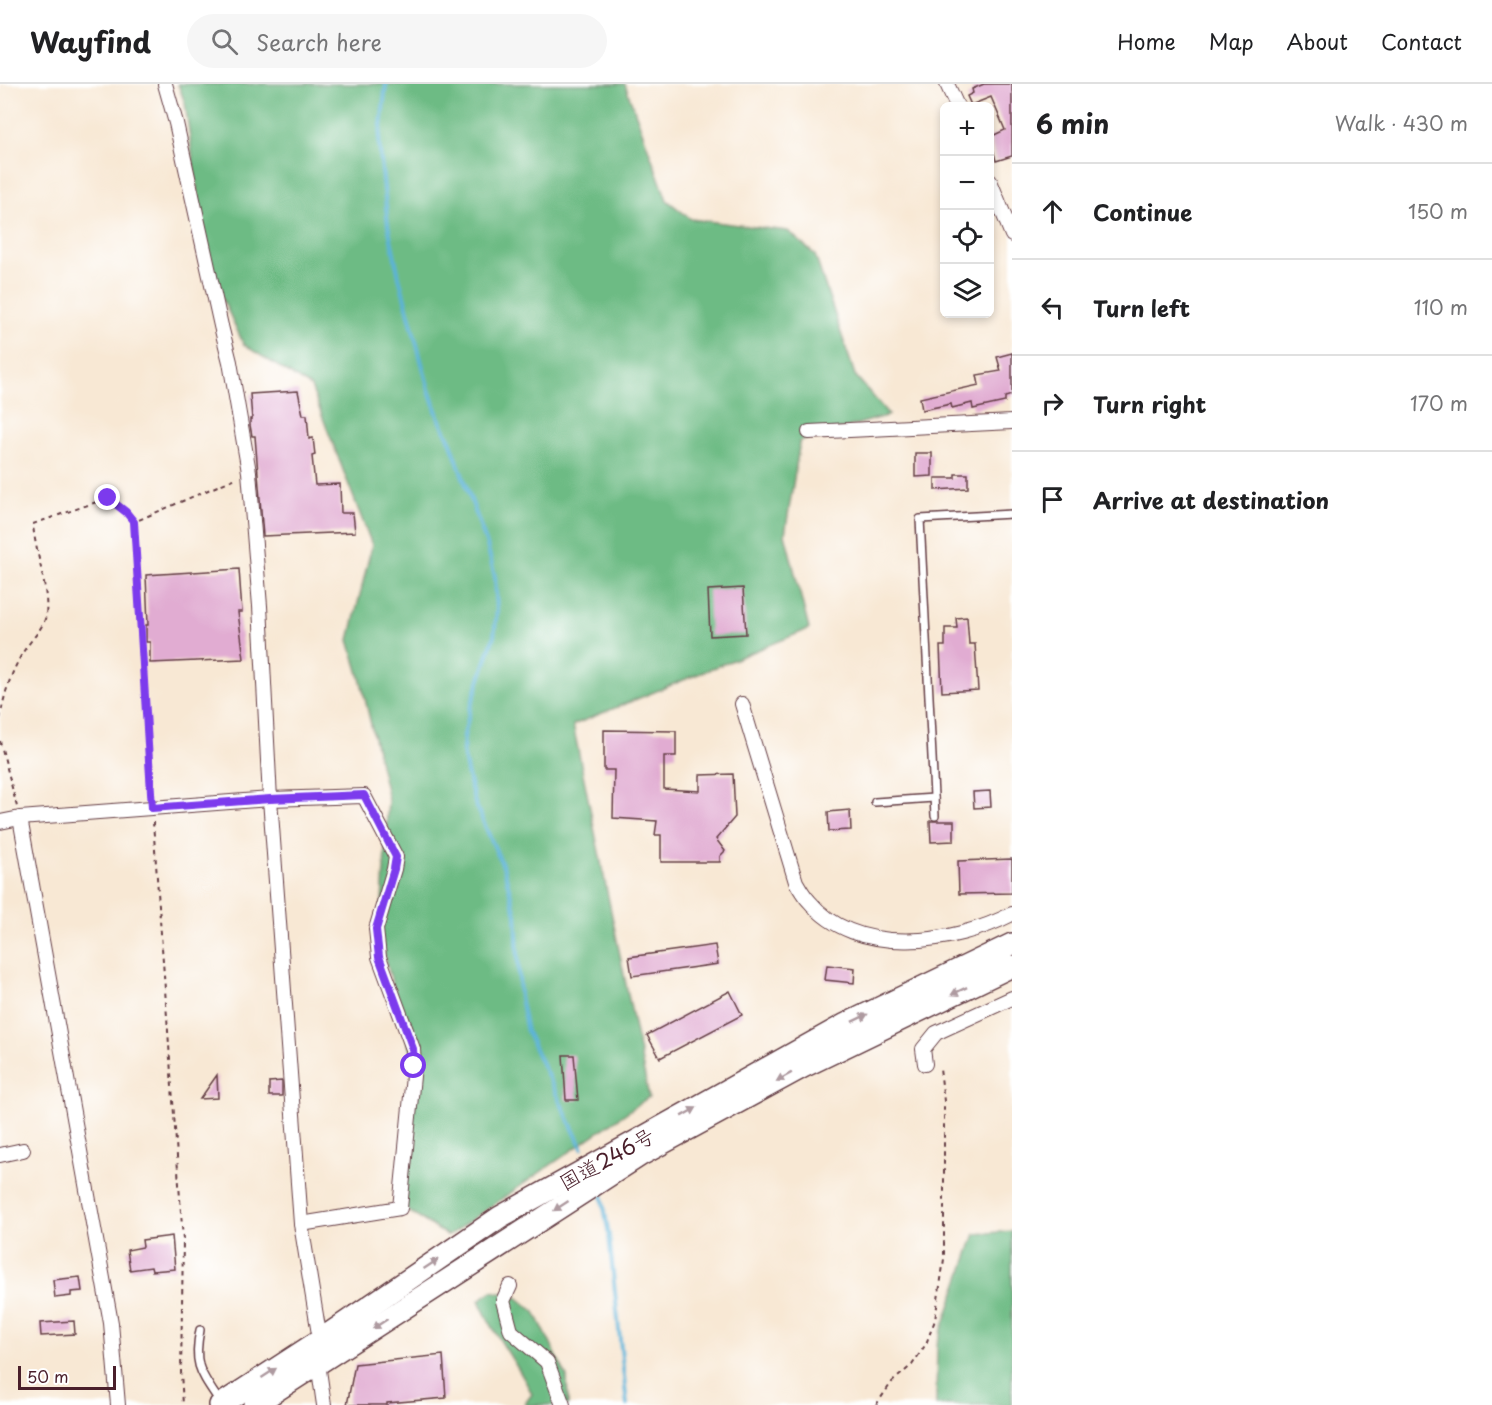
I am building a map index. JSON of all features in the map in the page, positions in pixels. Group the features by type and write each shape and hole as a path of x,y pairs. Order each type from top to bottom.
{"highway":[{"name":"国道246号","path":"221,1405 500,1217 846,1024 1012,944"},
{"name":"国道246号","path":"254,1405 641,1155 803,1067 1012,966"}],"street":[{"path":"165,84 176,123 220,326 230,362 249,472 260,606 270,799 302,1224 320,1340 318,1363 324,1405"},
{"path":"947,84 955,102"},
{"path":"994,191 1012,236"},
{"path":"809,432 1012,422"},
{"path":"742,704 796,882 810,902 823,914 845,928 872,937 898,942 929,940 1000,920 1012,914"},
{"path":"0,822 20,818 270,799 364,795 396,857 376,929 379,957 413,1049 414,1066 399,1208 302,1224"},
{"path":"20,818 111,1323 118,1405"},
{"path":"925,1064 923,1049 936,1033 1012,998"},
{"path":"0,1155 23,1150"},
{"path":"510,1286 503,1301 511,1331 547,1362 563,1405"}],"lane":[{"path":"935,816 920,519 1012,514"},
{"path":"875,802 934,798"},
{"path":"200,1330 196,1352 202,1375 221,1405"}],"path":[{"path":"134,522 249,472"},
{"path":"0,719 5,689 22,652 46,617 46,599 34,543 33,524 108,498 126,512 134,522 183,1240 183,1405"},
{"path":"0,741 20,818"},
{"path":"876,1405 892,1382 912,1365 926,1344 934,1320 944,1259 944,1101 940,1069"}],"green space":[{"path":"178,84 625,84 667,200 691,219 788,231 815,255 855,375 889,415 800,441 785,534 809,629 573,725 649,1097 448,1236 402,1207 413,1061 380,938 388,799 361,681 349,640 372,545 311,387 244,345 208,268 185,103"},
{"path":"1012,1231 1012,1405 936,1405 937,1344 975,1234"},
{"path":"492,1291 517,1297 535,1312 567,1377 568,1405 524,1405 532,1394 479,1300"}],"building":[{"path":"984,84 1012,84 1012,156 996,161 994,135 1005,130 991,97 978,102 970,102 967,96 973,93 972,89"},
{"path":"1012,353 1012,395 1005,397 1005,402 973,409 972,403 952,408 951,404 922,410 920,398 979,385 977,375 1001,371 997,357"},
{"path":"298,391 303,415 307,415 309,439 313,438 315,485 340,484 341,513 353,513 355,532 263,536 255,436 252,436 250,425 250,419 252,419 250,394"},
{"path":"915,453 932,453 932,476 915,477"},
{"path":"955,474 968,474 968,488 935,490 935,478 955,478"},
{"path":"239,569 242,612 238,612 244,659 150,663 150,642 146,642 146,625 148,625 146,575"},
{"path":"743,588 746,634 710,636 708,590"},
{"path":"967,617 969,644 975,644 978,690 942,692 940,646 945,646 945,628 957,628 956,618"},
{"path":"604,730 676,731 676,756 664,756 664,789 700,791 700,775 733,774 735,817 716,839 725,851 720,856 720,862 661,862 661,835 655,835 657,821 613,818 614,770 604,770"},
{"path":"990,791 991,807 974,808 973,792"},
{"path":"850,810 851,830 829,831 828,812"},
{"path":"930,821 954,821 954,841 931,842"},
{"path":"1012,859 1012,893 959,894 958,861"},
{"path":"715,945 718,964 632,976 629,957"},
{"path":"827,965 855,968 854,983 825,980"},
{"path":"730,991 742,1015 660,1058 647,1035"},
{"path":"563,1055 574,1055 578,1100 566,1100"},
{"path":"217,1075 218,1098 200,1099"},
{"path":"282,1081 282,1096 269,1096 269,1082"},
{"path":"172,1236 175,1269 152,1271 151,1267 130,1270 127,1250 143,1247 142,1240"},
{"path":"80,1277 82,1291 71,1292 71,1296 55,1298 53,1280"},
{"path":"74,1321 75,1334 41,1336 40,1323"},
{"path":"443,1355 446,1398 387,1403 387,1405 347,1405 355,1364"}],"waterway":[{"path":"386,84 379,143 388,225 399,277 429,390 451,443 487,545 495,577 497,610 494,636 470,709 463,751 475,803 504,869 516,915 520,997 527,1032 582,1148"},
{"path":"602,1195 609,1236 627,1405"}],"route":[{"path":"108,498 126,512 134,522 152,808 364,795 396,857 376,929 379,957 413,1049 414,1066"}]}
